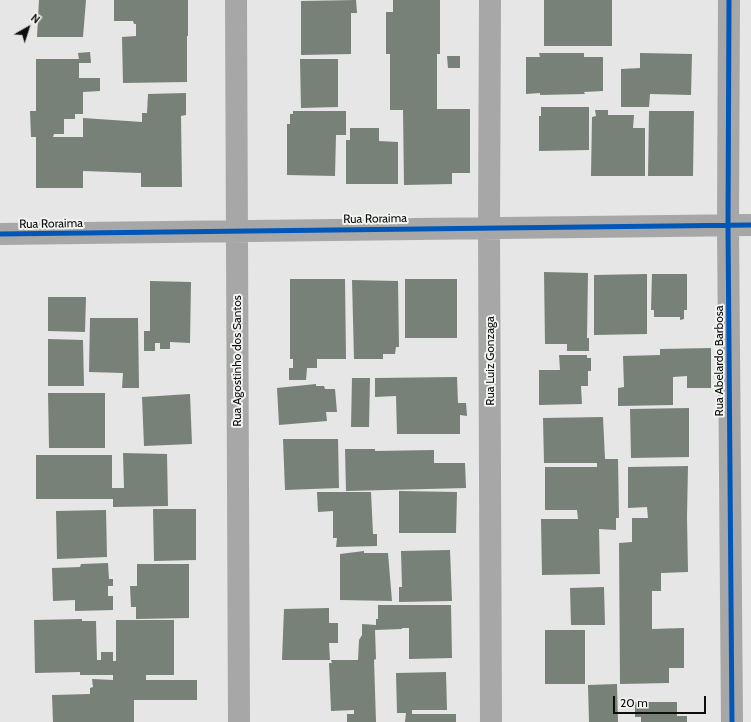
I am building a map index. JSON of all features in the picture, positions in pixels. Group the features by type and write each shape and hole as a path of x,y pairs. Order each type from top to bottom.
{"street":[{"name":"Rua Agostinho dos Santos","path":"236,0 239,722"},
{"name":"Rua Luiz Gonzaga","path":"490,0 489,228 491,722"},
{"name":"Rua Abelardo Barbosa","path":"729,0 728,225 732,722"},
{"name":"Rua Roraima","path":"0,234 751,225"}],"building":[{"path":"39,0 86,0 83,37 37,37"},
{"path":"114,0 188,0 187,82 123,83 122,37 136,36 136,24 134,24 133,21 114,21"},
{"path":"356,0 357,13 351,13 351,54 301,55 301,1"},
{"path":"393,0 440,0 440,54 437,54 437,109 470,109 470,173 452,173 452,184 404,185 403,110 390,110 390,54 386,54 386,12 393,12"},
{"path":"544,0 612,0 612,46 544,46"},
{"path":"90,52 91,63 79,63 79,78 100,78 100,91 83,92 83,114 75,114 75,119 64,119 64,134 54,134 53,137 83,137 83,118 142,122 142,113 147,113 148,94 186,93 186,115 181,116 182,187 141,187 141,173 83,171 83,188 36,188 36,137 31,137 30,111 36,111 36,59 79,59 78,53"},
{"path":"539,53 584,53 584,57 603,57 603,91 584,92 585,94 526,94 526,57 540,57"},
{"path":"640,53 692,54 691,95 650,94 649,107 621,107 621,69 640,68"},
{"path":"447,56 460,56 460,68 448,68"},
{"path":"300,59 338,59 338,107 301,108"},
{"path":"541,107 589,107 589,150 539,151 539,116 541,116"},
{"path":"595,110 608,110 608,115 634,115 633,128 645,128 645,176 591,176 592,117 596,116"},
{"path":"293,111 346,111 346,135 336,135 335,176 287,175 287,124 290,124 290,114 293,114"},
{"path":"649,111 694,111 693,176 648,176"},
{"path":"350,128 379,128 379,141 398,142 398,184 346,184 346,140 350,140"},
{"path":"544,272 588,273 587,338 589,338 589,351 567,351 567,344 545,344"},
{"path":"647,274 647,334 594,335 594,275"},
{"path":"652,274 687,274 687,310 684,310 684,319 680,320 680,317 654,317 654,310 651,310"},
{"path":"290,279 345,279 346,359 317,359 317,368 307,368 306,380 289,380 289,368 293,368 293,359 290,359"},
{"path":"405,279 457,279 457,338 405,338"},
{"path":"352,280 398,281 399,347 396,347 395,354 383,354 383,359 354,359"},
{"path":"150,281 191,282 190,343 170,342 170,349 160,349 160,343 155,343 155,351 144,351 144,331 150,331"},
{"path":"48,297 86,297 85,332 48,331"},
{"path":"90,318 138,318 139,388 122,388 123,373 89,372"},
{"path":"48,339 83,340 84,386 48,386"},
{"path":"711,348 711,388 687,388 687,376 673,377 673,405 618,406 618,388 624,387 623,356 660,355 660,349"},
{"path":"559,355 587,355 587,358 591,358 591,371 588,371 588,386 581,386 582,404 539,405 539,370 560,370"},
{"path":"457,377 458,403 466,403 467,416 460,415 460,434 397,434 396,396 375,397 375,378"},
{"path":"352,378 370,378 369,427 351,427"},
{"path":"316,384 316,386 324,386 325,389 335,389 337,412 326,412 327,421 279,425 277,388"},
{"path":"48,393 105,393 105,448 49,448"},
{"path":"190,394 192,444 144,446 142,397"},
{"path":"689,408 689,457 631,458 630,409"},
{"path":"603,417 605,459 618,459 619,518 616,518 616,530 599,529 600,574 542,575 541,519 578,519 577,510 545,510 545,467 597,467 597,463 544,463 543,418"},
{"path":"283,439 338,439 339,488 285,490"},
{"path":"345,449 375,449 375,451 434,450 434,463 465,463 466,488 346,491"},
{"path":"123,453 167,454 168,506 113,507 113,499 36,499 36,455 112,455 112,488 124,488"},
{"path":"688,466 688,572 661,573 661,591 652,591 652,629 684,628 684,668 669,668 669,683 620,684 619,543 632,542 632,518 648,518 647,507 628,508 628,467"},
{"path":"399,491 457,492 456,533 399,533"},
{"path":"317,492 371,492 373,534 377,534 377,546 336,547 337,538 333,538 333,511 318,512"},
{"path":"153,509 196,509 196,560 154,561"},
{"path":"106,510 107,557 57,559 56,511"},
{"path":"450,550 452,601 399,602 399,587 402,587 401,551"},
{"path":"364,551 364,553 388,553 392,601 340,600 340,554"},
{"path":"108,563 109,579 113,579 113,586 108,586 108,596 113,596 113,610 75,611 75,600 53,601 52,568 80,567 81,564"},
{"path":"137,564 189,564 189,618 136,619 136,607 131,607 130,586 137,586"},
{"path":"604,587 605,625 571,625 570,588"},
{"path":"378,605 451,605 452,658 409,659 409,628 375,630 376,659 374,660 376,722 347,722 347,714 354,714 354,710 331,711 329,663 332,663 331,660 358,660 359,640 362,635 362,624 376,625 376,619 378,619"},
{"path":"329,608 329,623 338,623 338,643 329,643 330,660 282,660 284,609"},
{"path":"82,619 82,621 96,621 97,660 101,660 101,652 113,652 113,661 116,661 116,620 174,620 174,675 146,675 146,680 197,680 197,700 134,700 134,722 53,722 52,695 90,694 90,688 93,687 92,679 113,680 113,675 80,675 80,672 35,673 34,620"},
{"path":"545,630 585,630 585,684 545,684"},
{"path":"446,672 447,710 412,710 412,714 456,714 456,722 405,722 406,713 397,713 396,673"},
{"path":"617,684 618,722 589,722 588,685"},
{"path":"635,702 677,702 677,716 687,716 687,722 641,722 641,717 635,717"}],"cycle path":[{"path":"729,0 728,225 732,722"},
{"path":"0,234 751,225"}]}
